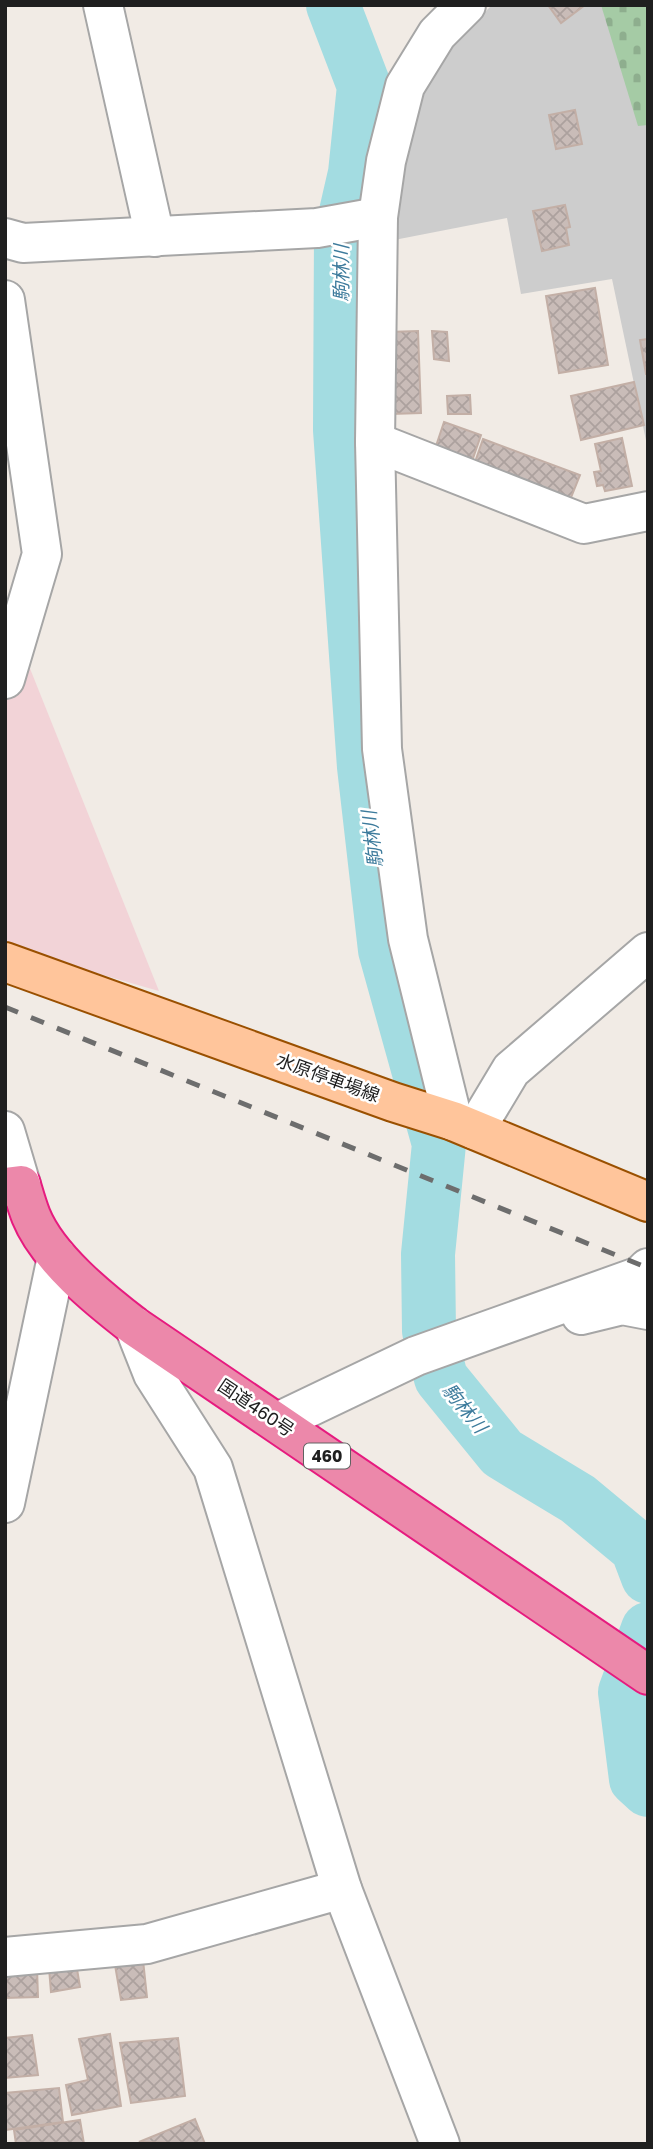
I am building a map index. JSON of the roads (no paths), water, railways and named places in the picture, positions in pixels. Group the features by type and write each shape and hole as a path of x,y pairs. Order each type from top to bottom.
{"highway":[{"name":"国道460号","path":"13,1186 57,1256 95,1295 134,1326 648,1675"}],"main road":[{"name":"水原停車場線","path":"5,962 464,1126 648,1202"}],"street":[{"path":"103,5 155,237"},
{"path":"464,1126 408,939 382,749 376,442 378,217 386,161 405,86 437,34 466,5"},
{"path":"5,239 23,243 317,228 378,217"},
{"path":"5,300 42,554 5,679"},
{"path":"376,442 584,524 648,511"},
{"path":"464,1126 511,1070 648,952"},
{"path":"5,1131 13,1186"},
{"path":"5,1503 57,1256"},
{"path":"278,1422 416,1356 640,1276 648,1268"},
{"path":"536,1313 577,1315 622,1305 648,1310"},
{"path":"134,1326 153,1374 214,1468 342,1889 440,2144"},
{"path":"5,1957 147,1944 342,1889"}],"waterway":[{"name":"駒林川","path":"333,5 364,86 355,173 341,234 340,430 364,767 385,950 439,1144 428,1254 429,1331 441,1378 502,1453 578,1499 637,1548 648,1577"},
{"name":"駒林川","path":"648,1629 625,1692 636,1779 648,1790"}],"railway":[{"path":"5,1007 648,1268"}]}
